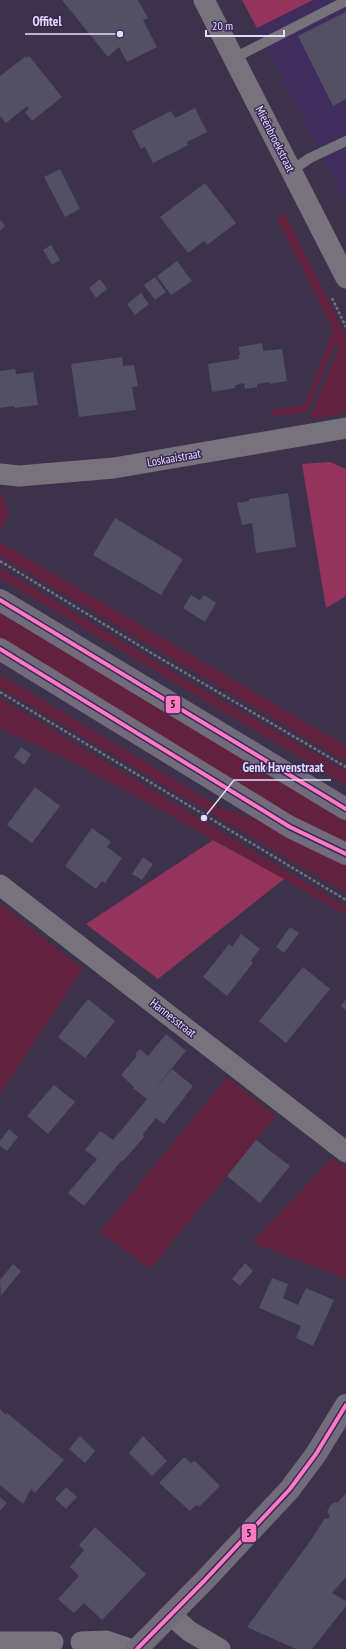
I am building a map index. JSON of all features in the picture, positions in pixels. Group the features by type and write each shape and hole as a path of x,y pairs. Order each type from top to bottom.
{"main road":[{"path":"0,600 346,809"},
{"path":"0,648 290,827 346,854"},
{"path":"137,1649 290,1489 316,1454 346,1405"}],"street":[{"name":"Mieënbroekstraat","path":"204,0 346,278"},
{"name":"Loskaaistraat","path":"0,474 19,476 114,468 346,428"},
{"name":"Hannesstraat","path":"0,885 346,1152"},
{"path":"171,1615 189,1631 220,1649"},
{"path":"81,1642 106,1641 128,1649"},
{"path":"0,1642 54,1642"}],"lane":[{"path":"234,58 346,1"},
{"path":"291,171 310,158 346,141"}],"path":[{"path":"0,561 153,654 346,767"},
{"path":"0,692 346,900"}],"shaded area":[{"path":"242,0 313,0 257,28"},
{"path":"313,0 346,0 346,203 257,28"},
{"path":"285,214 346,336 346,412 343,414 311,419 310,416 339,348 335,345 307,412 273,417 272,410 305,405 333,329 277,219"},
{"path":"330,462 346,469 346,596 326,608 302,464"},
{"path":"0,493 2,494 9,514 0,531"},
{"path":"0,542 346,746 346,762 0,556"},
{"path":"0,568 193,684 346,771 346,785 0,578"},
{"path":"0,611 346,818 346,846 330,839 0,643"},
{"path":"0,674 220,807 268,823 346,863 346,893 0,688"},
{"path":"0,698 346,907 346,915 114,784 0,729"},
{"path":"213,840 284,879 158,979 86,924"},
{"path":"0,903 83,969 0,1094"},
{"path":"227,1077 276,1116 150,1269 100,1232"},
{"path":"332,1158 346,1168 346,1279 252,1242"}],"building":[{"path":"62,0 138,0 148,18 143,20 157,47 127,62 119,47 108,57"},
{"path":"346,12 346,99 333,106 298,36"},
{"path":"26,56 27,58 29,56 62,97 32,121 25,112 29,109 27,106 6,123 0,116 0,76"},
{"path":"195,108 207,132 187,142 188,145 153,163 145,147 141,149 132,131 171,111 175,118"},
{"path":"60,169 80,209 65,217 44,177"},
{"path":"205,183 236,223 207,245 204,241 188,253 160,217"},
{"path":"0,220 5,226 0,231"},
{"path":"51,245 60,260 52,265 43,250"},
{"path":"177,261 192,281 171,295 157,276"},
{"path":"155,277 166,292 155,300 144,285"},
{"path":"100,279 107,289 96,298 89,288"},
{"path":"141,293 149,304 135,315 127,304"},
{"path":"262,343 263,351 282,349 287,381 270,384 270,382 257,384 257,387 245,389 244,383 235,385 235,388 212,392 208,364 239,359 239,347"},
{"path":"122,357 123,366 134,365 138,386 132,387 136,410 79,417 71,364"},
{"path":"15,369 16,374 33,372 38,405 0,408 0,371"},
{"path":"288,493 296,547 256,553 252,523 242,525 237,503 249,501 249,499"},
{"path":"115,518 183,559 161,595 93,555"},
{"path":"191,595 200,600 204,595 216,603 205,622 183,608"},
{"path":"21,747 31,754 24,765 14,757"},
{"path":"35,787 60,806 32,843 7,825"},
{"path":"92,828 111,842 107,847 122,858 105,883 102,881 96,889 65,866"},
{"path":"143,857 153,864 142,880 132,874"},
{"path":"290,927 299,933 284,953 276,947"},
{"path":"241,934 260,949 251,960 253,963 227,996 203,977 229,944 232,947"},
{"path":"303,967 330,989 286,1043 259,1021"},
{"path":"88,999 115,1021 85,1058 58,1037"},
{"path":"346,999 346,1010 341,1006"},
{"path":"166,1034 186,1051 152,1092 172,1069 193,1086 164,1124 156,1118 143,1134 144,1137 123,1161 122,1160 84,1206 68,1193 97,1159 85,1150 100,1131 113,1140 147,1099 133,1088 134,1087 121,1075 137,1056 135,1054 140,1049 148,1056"},
{"path":"54,1085 75,1102 48,1134 27,1116"},
{"path":"9,1129 18,1137 7,1151 0,1146 0,1141"},
{"path":"256,1140 290,1166 260,1203 227,1176"},
{"path":"245,1263 253,1271 240,1286 232,1279"},
{"path":"13,1264 21,1271 1,1296 0,1280"},
{"path":"272,1278 288,1284 283,1298 298,1305 306,1288 334,1300 313,1346 296,1338 301,1326 259,1308"},
{"path":"0,1409 5,1414 7,1413 64,1460 35,1493 31,1489 23,1504 0,1485"},
{"path":"80,1436 95,1451 85,1463 69,1449"},
{"path":"143,1436 167,1461 152,1476 129,1453"},
{"path":"184,1457 191,1463 195,1461 220,1486 199,1507 196,1505 190,1511 159,1483"},
{"path":"66,1487 77,1497 66,1509 55,1499"},
{"path":"346,1493 346,1577 332,1593 346,1601 346,1606 312,1649 296,1649 247,1627 311,1540 325,1518 328,1519 330,1515 327,1512 330,1506 333,1503 338,1502"},
{"path":"0,1497 7,1503 0,1511"},
{"path":"95,1527 146,1574 102,1620 84,1603 74,1613 58,1599 79,1576 70,1567 84,1550 79,1545"}],"transit line":[{"name":"5","path":"0,600 346,809"},
{"name":"5","path":"0,649 290,827 346,854"},
{"name":"5","path":"137,1649 205,1580 290,1489 316,1454 346,1405"}],"place":[{"name":"Offitel","path":"120,34"},
{"name":"Genk Havenstraat","path":"204,818"}]}
